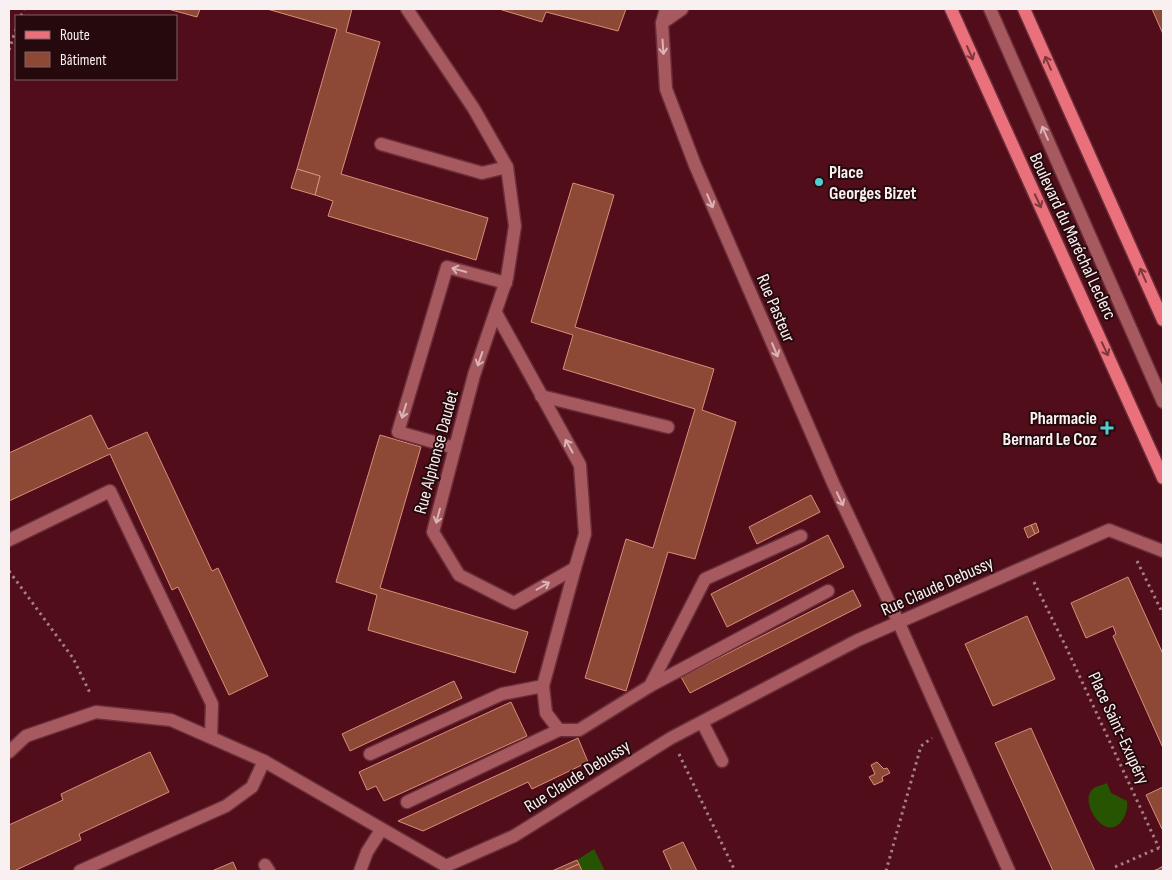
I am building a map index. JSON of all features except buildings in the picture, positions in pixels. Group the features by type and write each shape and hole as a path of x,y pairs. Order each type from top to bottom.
{"main road":[{"name":"Boulevard du Maréchal Leclerc","path":"951,9 1163,478"},
{"path":"1024,9 1163,320"}],"street":[{"name":"Rue Alphonse Daudet","path":"407,9 474,110 507,167 515,226 506,283 474,375 433,532 459,575 514,603 575,568"},
{"name":"Rue Pasteur","path":"666,9 662,23 666,89 695,165 833,483 898,621 1009,871"},
{"path":"662,23 682,9"},
{"path":"990,9 1163,402"},
{"path":"381,144 482,172 507,167"},
{"path":"455,448 398,432 447,267 506,283"},
{"path":"496,313 580,465 585,534 543,686 546,713 558,730"},
{"path":"542,396 668,427"},
{"path":"9,540 110,490 212,704 211,737"},
{"name":"Rue Claude Debussy","path":"9,752 26,736 96,712 171,720 264,761 446,866 514,836 671,738 898,621 1108,530 1163,552"},
{"path":"650,686 706,579 801,536"},
{"path":"407,802 558,730 579,730 650,686 828,591"},
{"path":"370,754 502,694 543,686"},
{"path":"702,722 722,761"},
{"path":"80,871 226,806 252,787 264,761"},
{"path":"360,871 367,852 381,830"}],"path":[{"path":"9,50 15,32"},
{"path":"1139,541 1135,556 1163,614"},
{"name":"Place Saint-Exupéry","path":"1026,566 1066,647 1159,848"},
{"path":"9,571 73,658 91,696 96,712"},
{"path":"886,871 921,746 946,728"},
{"path":"671,738 735,871"},
{"path":"1115,867 1163,846"}],"green space":[{"path":"1107,783 1111,793 1127,801 1124,818 1117,826 1112,827 1106,827 1097,820 1089,801 1090,792 1093,789"},
{"path":"594,849 605,871 582,871 577,860"}],"place":[{"name":"Place Georges Bizet","path":"819,182"},
{"name":"Pharmacie Bernard Le Coz","path":"1107,428"}]}
